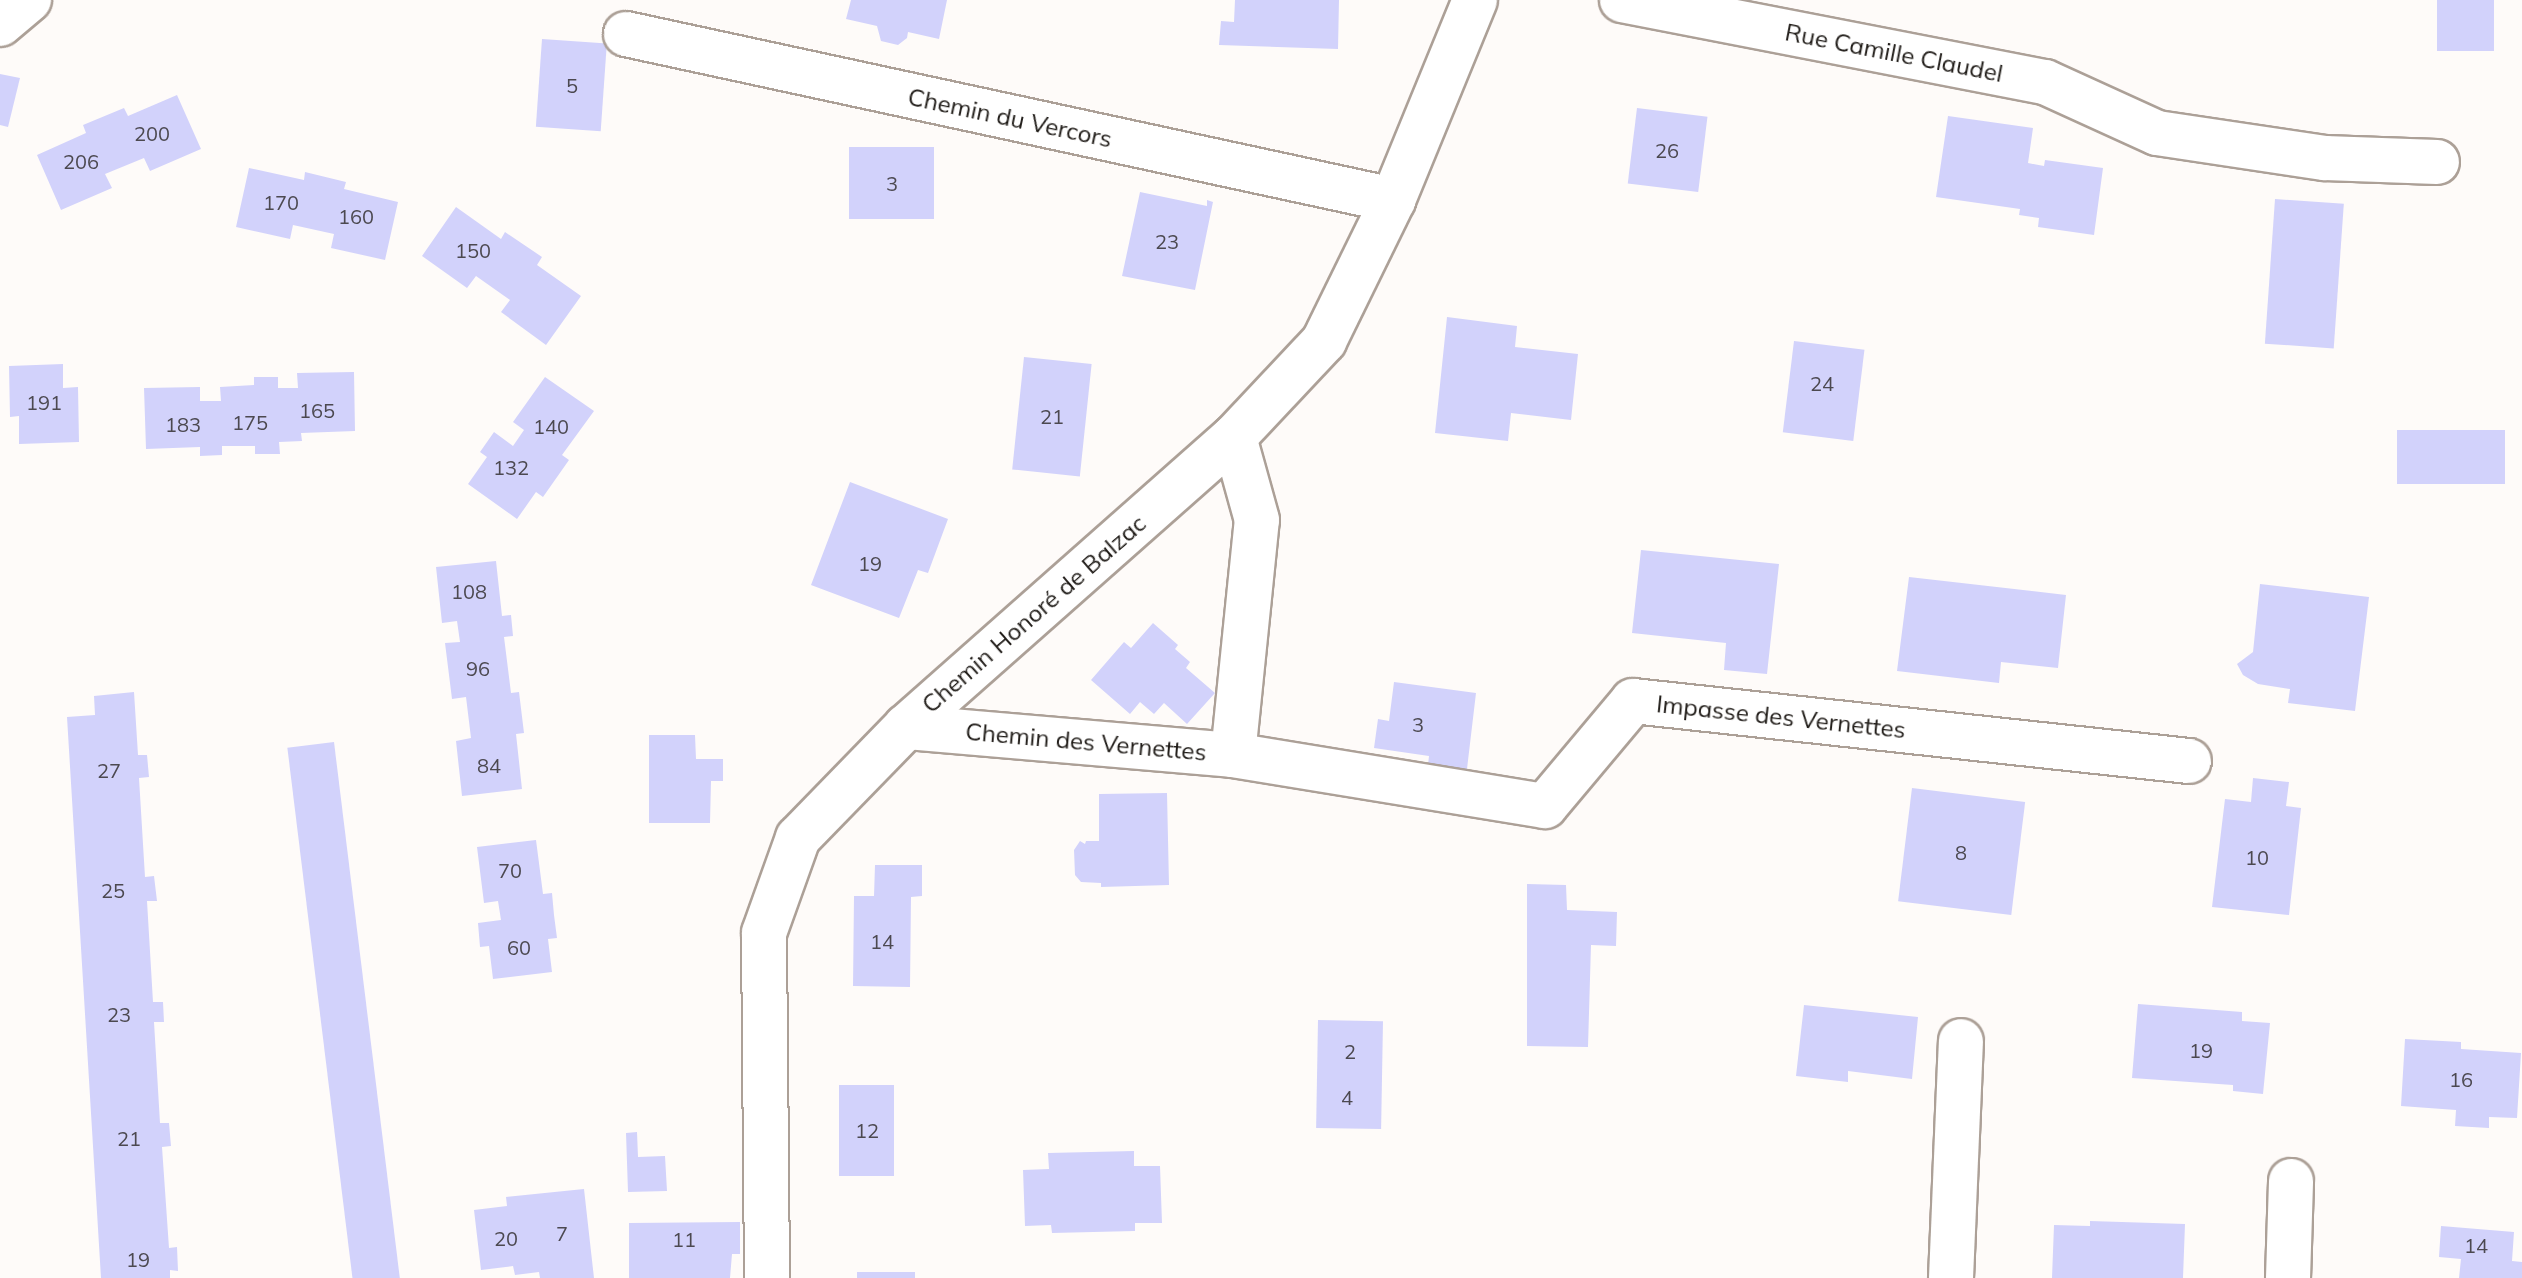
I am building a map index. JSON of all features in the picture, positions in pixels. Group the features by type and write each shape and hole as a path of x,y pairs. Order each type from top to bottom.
{"street":[{"path":"0,24 29,0"},
{"name":"Chemin Honoré de Balzac","path":"767,1278 764,933 798,838 906,727 1234,437 1324,341 1393,200 1475,0"},
{"name":"Rue Camille Claudel","path":"1622,0 2045,82 2157,133 2325,158 2437,162"},
{"name":"Chemin du Vercors","path":"626,34 1393,200"},
{"name":"Chemin des Vernettes","path":"906,727 1233,755 1257,520 1234,437"},
{"name":"Impasse des Vernettes","path":"1233,755 1545,806 1633,701 2189,761"},
{"path":"1951,1278 1961,1041"},
{"path":"2288,1278 2291,1181"}],"building":[{"path":"851,0 947,0 939,39 908,32 907,38 898,45 881,41 877,26 846,19"},
{"path":"1235,0 1339,0 1338,49 1219,45 1221,21 1234,22"},
{"path":"2437,0 2494,0 2494,51 2437,51"},
{"path":"542,39 607,44 601,131 536,127"},
{"path":"0,74 20,78 8,127 0,125"},
{"path":"177,95 201,149 150,171 144,158 105,174 112,188 61,210 37,155 86,133 83,125 124,108 128,116"},
{"path":"1637,108 1707,117 1698,192 1628,183"},
{"path":"1948,116 2033,128 2028,163 2044,166 2045,160 2103,168 2094,235 2038,227 2039,218 2019,215 2020,209 1936,197"},
{"path":"849,147 934,147 934,219 849,219"},
{"path":"249,168 304,180 305,172 346,182 344,189 398,202 385,260 331,248 334,234 293,225 290,239 236,227"},
{"path":"1140,192 1207,206 1207,200 1213,202 1195,290 1122,276"},
{"path":"2275,199 2344,204 2334,348 2265,344"},
{"path":"456,207 501,239 505,232 542,257 537,265 581,296 546,345 501,312 510,300 476,276 467,288 422,256"},
{"path":"1447,317 1517,326 1515,347 1578,354 1571,420 1511,413 1508,441 1435,433"},
{"path":"1794,341 1864,350 1853,441 1783,432"},
{"path":"1024,357 1092,364 1080,476 1012,469"},
{"path":"63,364 63,388 78,387 79,442 19,444 19,416 10,417 9,366"},
{"path":"354,372 355,431 301,433 302,441 279,442 280,454 255,454 255,446 222,446 222,455 200,456 200,447 146,449 144,388 200,387 200,401 221,401 220,387 254,385 254,377 278,377 278,388 298,388 297,373"},
{"path":"545,377 594,411 562,455 569,460 543,497 536,492 517,519 468,484 487,457 480,452 494,432 513,446 524,430 513,422"},
{"path":"2397,430 2505,430 2505,484 2397,484"},
{"path":"850,482 948,519 928,573 918,570 899,618 811,585"},
{"path":"1641,550 1779,564 1767,674 1724,670 1726,643 1632,633"},
{"path":"496,561 502,616 511,615 513,636 504,637 511,693 519,692 524,733 516,734 522,789 462,796 456,741 471,738 466,697 452,699 445,643 460,642 457,621 442,623 436,567"},
{"path":"1909,577 2066,595 2058,668 2001,662 1999,683 1897,671"},
{"path":"2260,584 2369,597 2355,711 2288,703 2290,689 2258,684 2243,675 2237,664 2253,652"},
{"path":"1153,623 1178,645 1175,649 1190,662 1186,668 1215,693 1187,724 1164,703 1154,714 1140,702 1130,714 1091,680 1124,642 1131,648"},
{"path":"1394,682 1476,693 1467,769 1428,765 1429,756 1374,748 1378,719 1389,721"},
{"path":"134,692 138,755 147,755 149,777 139,778 145,877 154,876 157,901 147,901 153,1002 163,1002 164,1022 154,1022 160,1123 169,1123 171,1146 162,1147 169,1248 177,1247 178,1271 170,1270 170,1278 101,1278 67,717 95,715 94,696"},
{"path":"649,735 695,735 696,759 723,759 723,781 711,781 710,823 649,823"},
{"path":"334,742 400,1278 352,1278 287,748"},
{"path":"2253,778 2289,782 2286,806 2301,808 2289,915 2212,907 2225,799 2251,802"},
{"path":"1912,788 2025,802 2011,915 1898,901"},
{"path":"1167,793 1169,885 1101,887 1101,883 1081,882 1075,875 1074,850 1080,841 1085,844 1086,841 1099,841 1099,794"},
{"path":"536,840 543,894 552,893 557,938 548,939 552,972 493,979 489,946 480,947 478,923 501,920 498,901 484,903 477,847"},
{"path":"875,865 922,865 922,896 911,897 910,987 853,986 854,896 874,896"},
{"path":"1527,884 1566,885 1567,910 1617,912 1616,946 1591,945 1588,1047 1527,1046"},
{"path":"2138,1004 2242,1012 2242,1021 2270,1023 2263,1094 2233,1091 2233,1085 2132,1078"},
{"path":"1804,1005 1918,1017 1912,1079 1848,1071 1848,1082 1796,1076"},
{"path":"1318,1020 1383,1021 1381,1129 1316,1128"},
{"path":"2405,1039 2461,1042 2461,1049 2521,1053 2517,1118 2489,1117 2489,1128 2455,1126 2456,1110 2401,1106"},
{"path":"839,1085 894,1085 894,1176 839,1176"},
{"path":"637,1132 638,1157 665,1156 667,1191 628,1192 626,1133"},
{"path":"1134,1151 1134,1166 1160,1166 1162,1223 1135,1223 1135,1231 1052,1233 1051,1225 1025,1226 1023,1170 1049,1169 1048,1153"},
{"path":"584,1189 594,1278 540,1278 539,1272 515,1275 513,1266 481,1270 474,1210 507,1206 506,1197"},
{"path":"2090,1221 2185,1224 2183,1278 2052,1278 2054,1225 2090,1226"},
{"path":"740,1222 740,1254 732,1254 730,1278 629,1278 629,1223"},
{"path":"2441,1226 2514,1232 2512,1261 2522,1262 2522,1278 2459,1278 2461,1259 2439,1257"},
{"path":"857,1272 915,1272 915,1278 857,1278"}]}
